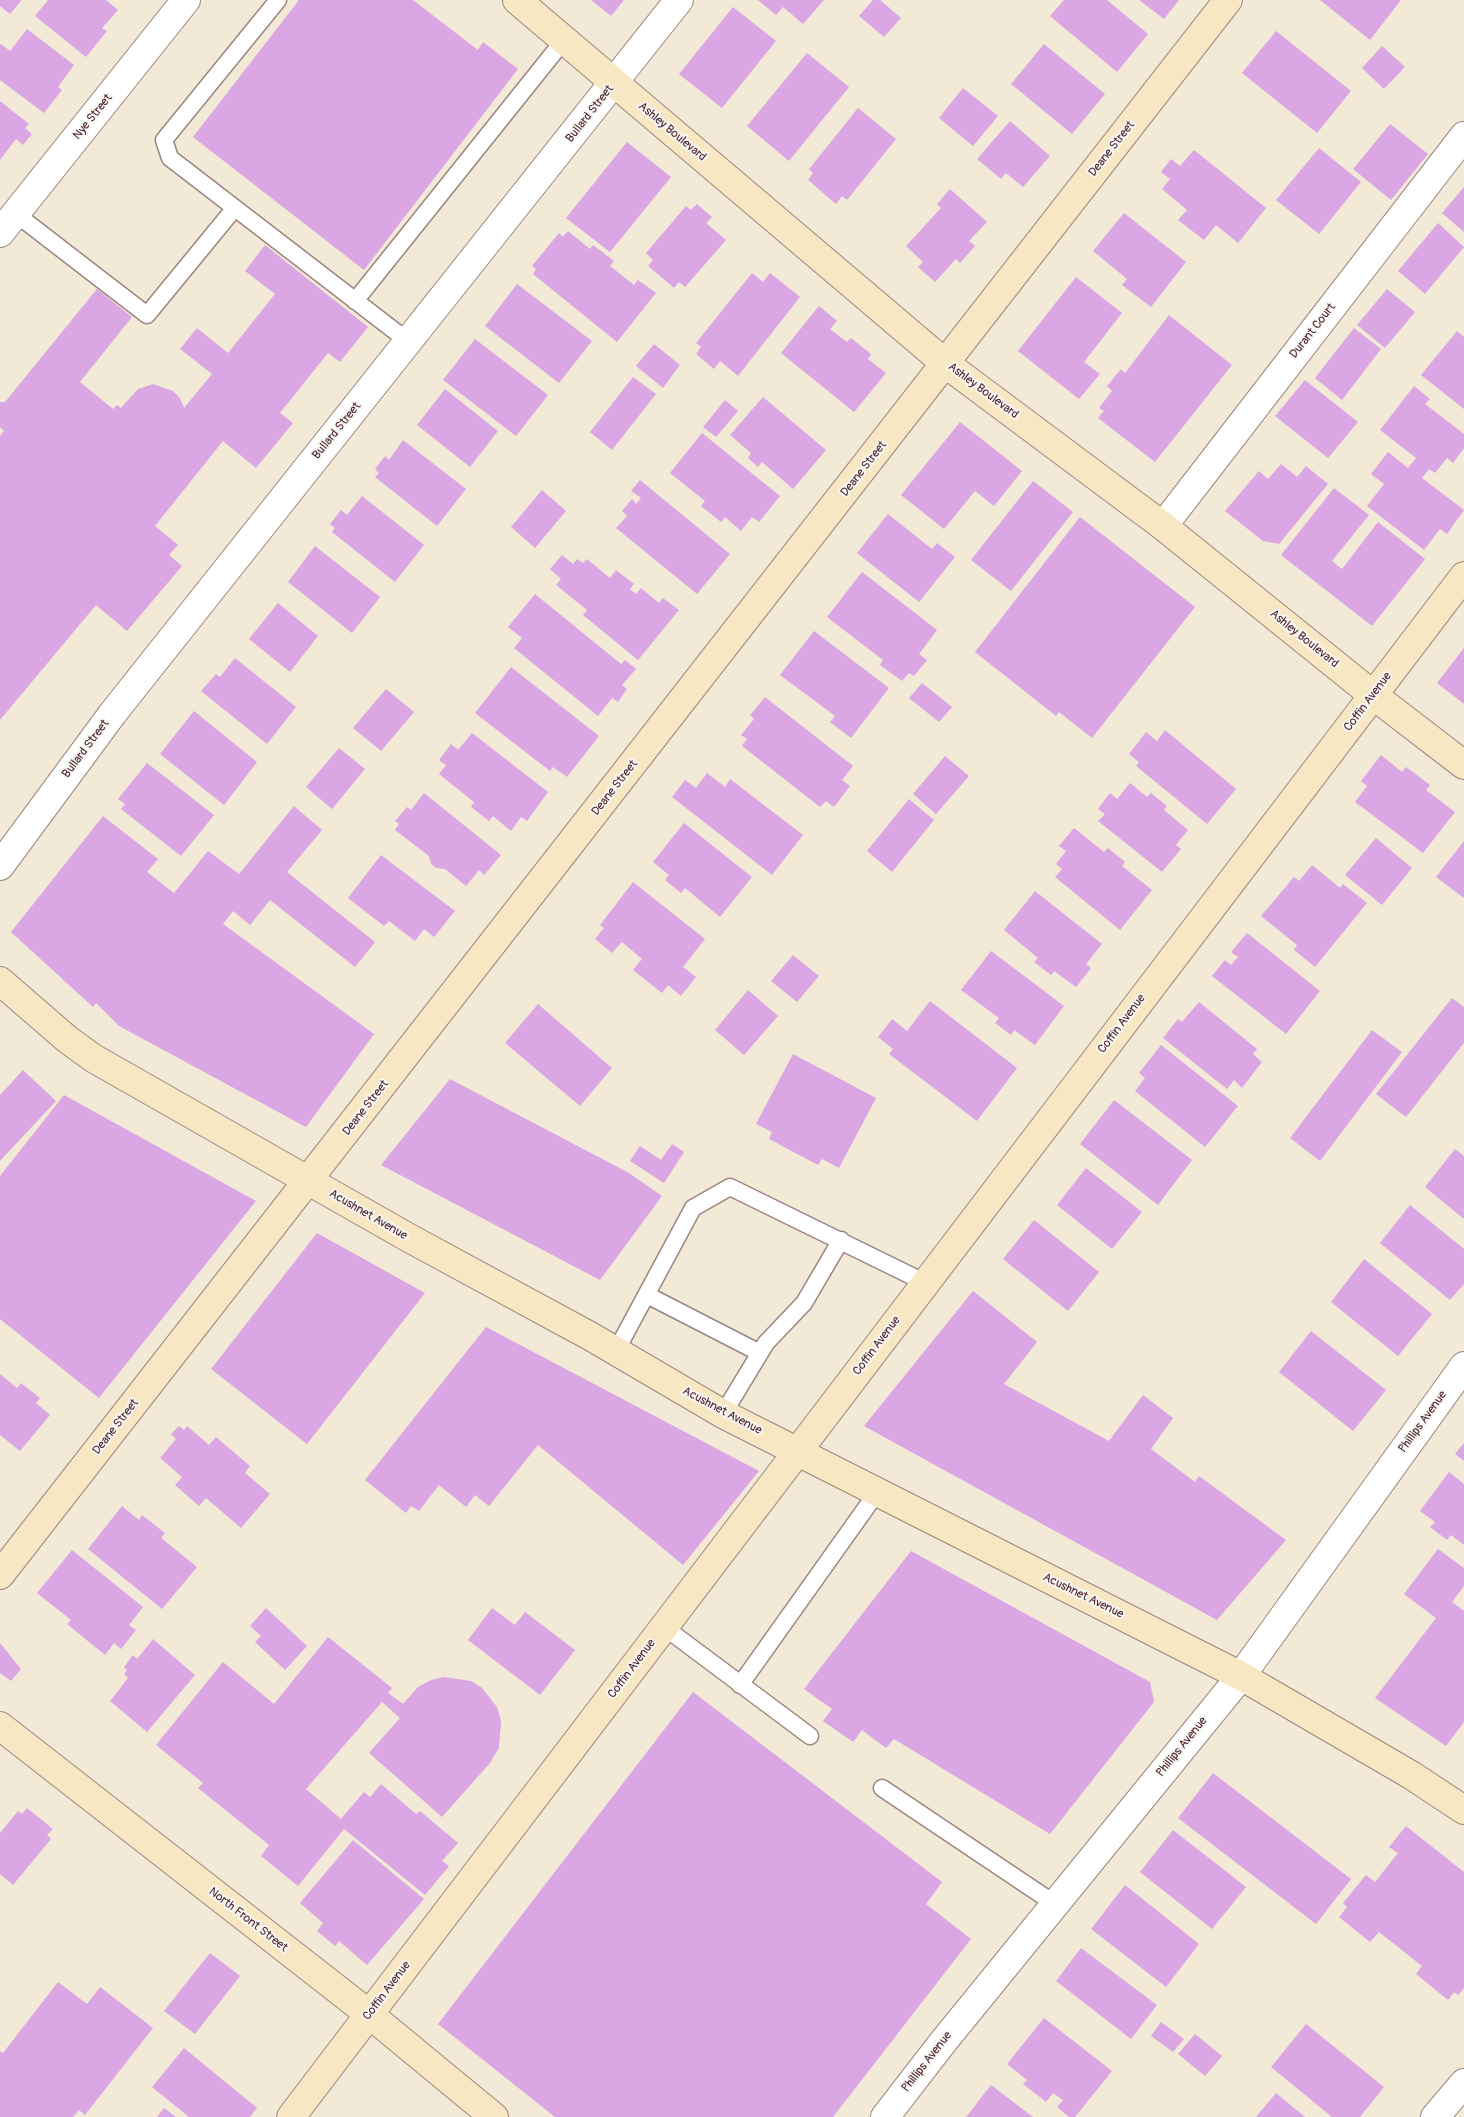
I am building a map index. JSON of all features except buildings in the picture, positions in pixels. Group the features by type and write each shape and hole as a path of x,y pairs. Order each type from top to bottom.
{"main road":[{"name":"Ashley Boulevard","path":"517,0 946,364 1163,526 1373,695 1464,765"},
{"name":"Deane Street","path":"0,1575 1228,0"},
{"name":"Coffin Avenue","path":"291,2117 1464,576"},
{"name":"Acushnet Avenue","path":"0,980 67,1039 93,1058 308,1181 616,1351 724,1414 1240,1676 1404,1770 1464,1810"},
{"name":"North Front Street","path":"0,1726 369,2014 494,2117"}],"street":[{"name":"Nye Street","path":"8,223 186,0"},
{"name":"Bullard Street","path":"0,866 113,713 679,0"},
{"name":"Durant Court","path":"1163,526 1464,136"},
{"name":"Phillips Avenue","path":"885,2117 943,2042 1240,1676 1464,1366"},
{"path":"1435,2117 1464,2083"}],"lane":[{"path":"278,0 164,140 170,158 409,342"},
{"path":"355,301 564,40"},
{"path":"8,223 88,268 147,315 234,209"},
{"path":"616,1351 693,1208 730,1186 926,1283"},
{"path":"724,1414 766,1343 804,1303 841,1240"},
{"path":"646,1295 760,1353"},
{"path":"740,1685 878,1491"},
{"path":"664,1627 810,1736"},
{"path":"882,1788 1055,1904"}]}
